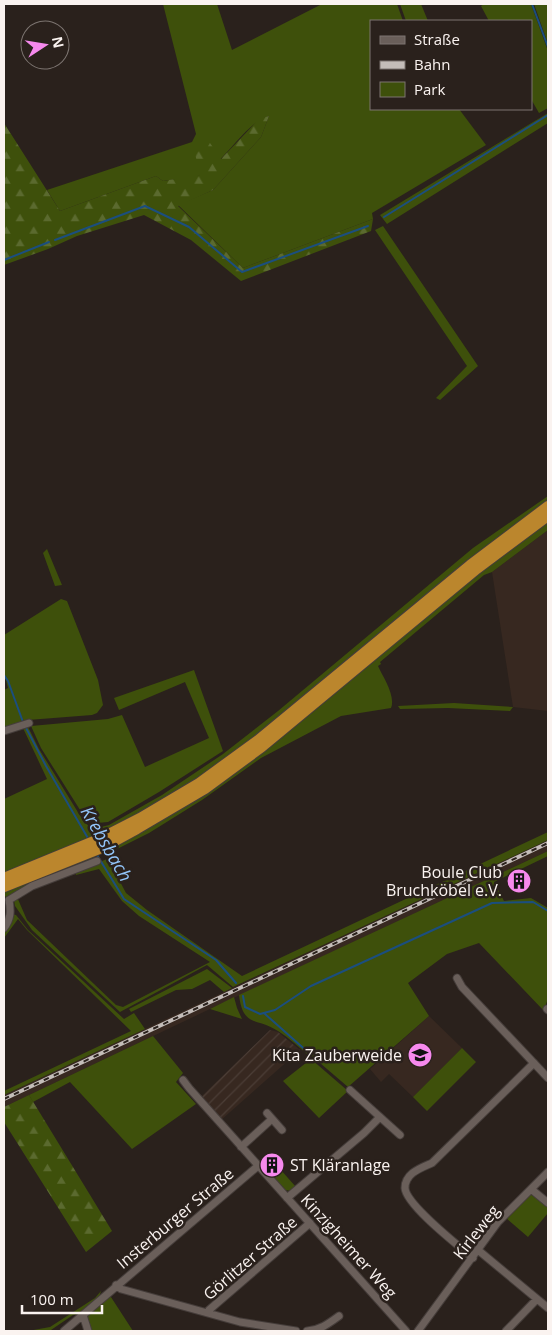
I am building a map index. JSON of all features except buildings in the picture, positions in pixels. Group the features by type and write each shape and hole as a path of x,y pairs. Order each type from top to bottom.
{"highway":[{"path":"102,843 176,797 232,759 470,565 548,506"},
{"path":"4,887 102,843 182,803 235,768 470,575 548,516"},
{"path":"4,878 85,850"}],"street":[{"path":"4,731 29,723"},
{"path":"4,928 11,909 6,898 97,861"},
{"path":"457,978 462,987 548,1078"},
{"path":"473,1258 438,1230 407,1196 406,1182 414,1171 432,1163 534,1063"},
{"name":"Kinzigheimer Weg","path":"183,1080 188,1088 406,1331"},
{"path":"350,1090 400,1135"},
{"path":"241,1146 270,1116 282,1130"},
{"path":"287,1198 364,1133 380,1117"},
{"name":"Insterburger Straße","path":"64,1331 258,1166"},
{"name":"Kirleweg","path":"419,1331 420,1326 431,1314 498,1222 548,1172"},
{"path":"531,1189 548,1203"},
{"name":"Görlitzer Straße","path":"208,1314 209,1310 310,1223"},
{"path":"478,1250 548,1308"},
{"path":"116,1285 121,1289 208,1314 240,1322 296,1331"},
{"path":"506,1331 537,1299"},
{"path":"83,1315 88,1331"},
{"path":"307,1331 317,1330 339,1316"},
{"name":"Kinzigheimer Weg","path":"396,1319 411,1331"}],"shaded area":[{"path":"548,530 548,711 513,707 492,572"},
{"path":"548,840 548,851 4,1107 4,1095"},
{"name":"Kita Zauberweide","path":"429,1016 462,1048 413,1097 389,1074 381,1082 370,1069"},
{"path":"270,1030 278,1032 300,1050 221,1120 202,1096"}],"green space":[{"path":"163,4 217,4 232,50 322,4 397,4 403,20 370,20 370,110 460,110 486,145 372,213 373,219 243,268 178,205 213,190 261,137 269,116 252,126 211,168 198,176 163,181 156,176 60,211 47,190 192,142 196,134"},
{"path":"400,4 421,4 428,20 406,20"},
{"path":"484,4 531,4 548,51 548,108 539,113 532,101 532,20 488,20 481,6"},
{"path":"534,4 548,4 548,44"},
{"path":"548,113 548,123 387,224 380,215"},
{"path":"269,116 261,137 213,190 178,206 243,268 373,219 371,231 241,281 191,240 144,215 77,236 4,265 4,123 60,211 156,176 163,181 200,175 193,145 210,143 221,159 259,119"},
{"path":"383,226 478,366 440,400 436,398 467,366 375,230"},
{"path":"548,496 548,502 397,618 280,718 197,780 139,814 100,833 4,873 4,799 47,779 23,728 28,727 39,749 84,822 90,827 97,828 109,825 162,795 223,754 278,711 473,548"},
{"path":"548,521 548,530 492,572 484,575 380,662 381,664 378,666 392,698 391,708 341,716 261,758 202,800 149,833 105,855 102,851"},
{"path":"47,549 62,585 55,586 43,553"},
{"path":"61,599 67,601 98,680 103,705 97,713 92,715 28,720 4,729 4,690 8,688 4,678 4,635"},
{"path":"194,670 223,751 108,822 97,823 87,821 41,748 31,726 108,719 122,715 145,767 209,738 185,682 119,710 114,698"},
{"path":"454,703 513,707 510,711 448,708 400,709 398,706"},
{"path":"548,832 548,840 233,987 207,965 120,1012 32,930 15,906 14,901 17,897 27,920 116,1005 123,1007 210,962 139,916 122,901 99,869 76,875 75,872 112,857 116,874 126,893 147,910 242,976"},
{"path":"548,851 548,856 494,882 504,901 531,898 548,908 548,998 544,1011 479,943 447,954 408,983 429,1016 348,1087 282,1034 252,1020 244,1013 239,995"},
{"path":"94,855 97,860 9,898 4,896 4,890"},
{"path":"12,914 16,915 28,930 124,1019 134,1013 145,1029 4,1095 4,1091 131,1031 27,930 18,919 4,938 4,931"},
{"path":"207,969 232,988 224,992 210,980 192,989 176,990 131,1012 129,1009"},
{"path":"234,997 242,1019 210,1009"},
{"path":"153,1036 183,1073 176,1082 196,1104 132,1149 70,1082 33,1102 29,1095"},
{"path":"462,1048 476,1062 427,1111 413,1097"},
{"path":"311,1059 348,1091 319,1118 283,1081"},
{"path":"29,1095 112,1231 86,1252 4,1122 4,1107"},
{"path":"272,1160 296,1187 291,1191 285,1190 265,1167"},
{"path":"532,1192 548,1207 548,1213 528,1237 506,1218"},
{"path":"101,1291 99,1298 83,1313 73,1315 51,1330 28,1331 50,1327 95,1298"},
{"path":"109,1294 133,1331 91,1331 85,1315"}],"waterway":[{"path":"532,4 548,47"},
{"path":"384,217 548,115"},
{"path":"55,240 145,206 189,227 242,272 368,226"},
{"path":"4,260 49,242"},
{"name":"Krebsbach","path":"4,675 23,722"},
{"name":"Krebsbach","path":"25,726 89,840"},
{"name":"Krebsbach","path":"97,855 124,899 216,960 236,983"},
{"name":"Krebsbach","path":"243,996 245,1007 260,1014 275,1010 311,986 492,903 533,902 548,911"},
{"path":"265,1014 310,1054"}],"railway":[{"path":"4,1099 548,843"}],"place":[{"name":"Boule Club Bruchköbel e.V.","path":"519,881"},
{"name":"Kita Zauberweide","path":"420,1055"},
{"name":"ST Kläranlage","path":"272,1165"}]}
